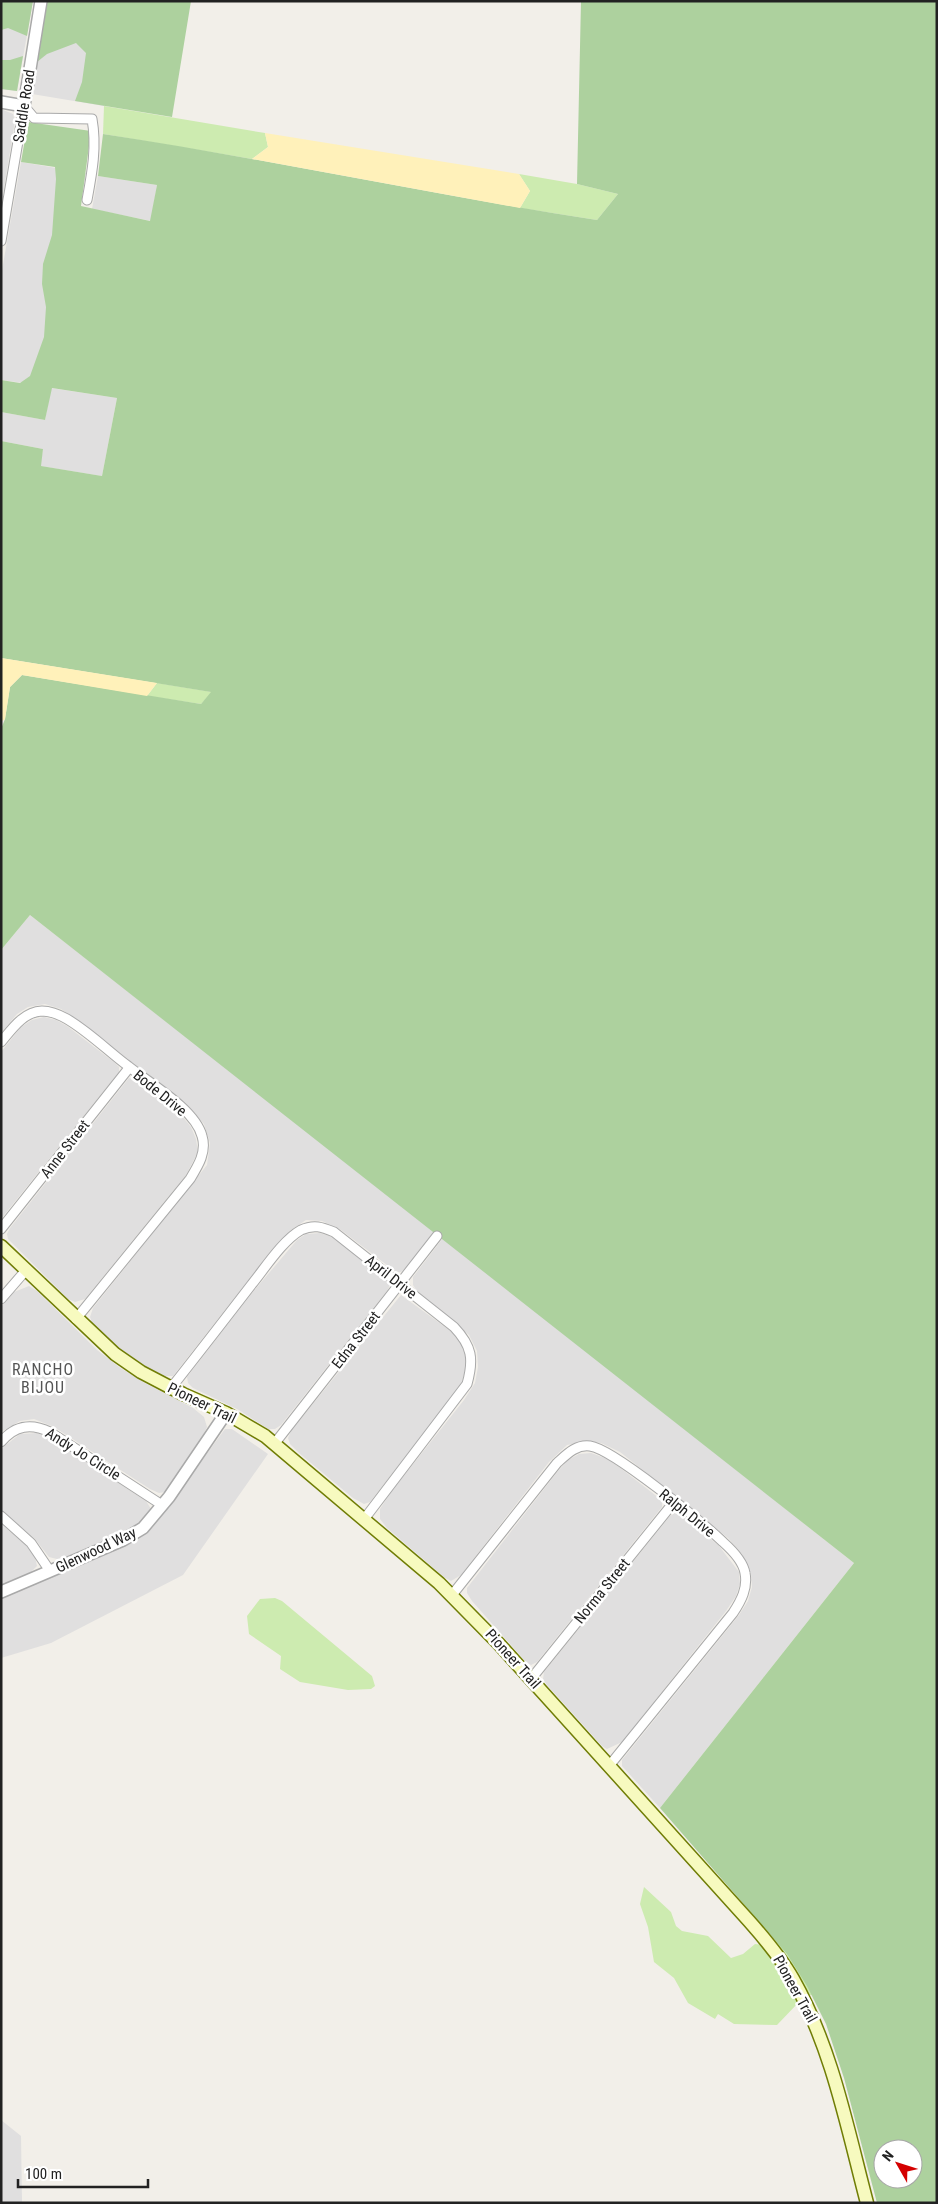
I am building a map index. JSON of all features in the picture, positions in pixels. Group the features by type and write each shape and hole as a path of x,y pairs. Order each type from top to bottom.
{"main road":[{"name":"Pioneer Trail","path":"1,1246 26,1268 76,1319 128,1364 171,1388 226,1413 275,1443 365,1518 452,1595 531,1679 749,1921 775,1952 793,1979 826,2053 867,2203"}],"street":[{"name":"Saddle Road","path":"1,241 41,1"},
{"path":"1,102 24,106 34,118 92,119 95,136 87,200"},
{"name":"Bode Drive","path":"1,1042 21,1019 32,1012 44,1011 67,1019 173,1101 196,1124 202,1136 204,1148 200,1164 76,1319"},
{"name":"Anne Street","path":"1,1229 129,1068"},
{"name":"April Drive","path":"171,1388 267,1265 289,1241 310,1226 322,1227 334,1232 454,1327 465,1339 471,1355 472,1369 467,1384 365,1518"},
{"name":"Edna Street","path":"275,1443 437,1236"},
{"path":"1,1299 26,1268"},
{"name":"Glenwood Way","path":"1,1592 134,1534 150,1521 226,1413"},
{"name":"Andy Jo Circle","path":"1,1442 6,1436 22,1427 36,1426 50,1432 162,1505"},
{"name":"Ralph Drive","path":"452,1595 557,1463 577,1447 590,1446 607,1452 674,1502 723,1542 738,1558 745,1572 746,1586 741,1600 733,1613 609,1766"},
{"name":"Norma Street","path":"531,1679 674,1502"},
{"path":"1,1516 31,1543 50,1571"}],"shaded area":[{"path":"1,1 33,1 17,91 1,89"},
{"path":"47,1 121,1 104,106 32,94"},
{"path":"1,109 13,114 15,121 1,207"},
{"path":"21,162 86,173 46,386 1,380 1,276"},
{"path":"98,176 157,185 151,221 92,209"},
{"path":"51,388 117,398 102,476 40,466 43,449 1,441 1,412 45,420"},
{"path":"30,915 434,1231 407,1267 401,1272 396,1272 341,1230 322,1221 306,1220 291,1230 263,1262 173,1376 162,1376 130,1357 93,1325 90,1317 93,1308 207,1165 210,1143 204,1124 190,1108 61,1009 45,1004 28,1007 17,1014 1,1033 1,950"},
{"path":"44,1017 56,1020 67,1026 115,1063 119,1067 119,1072 1,1219 1,1052 21,1027 32,1020"},
{"path":"129,1078 134,1079 182,1116 191,1127 196,1139 198,1152 186,1175 85,1299 75,1302 68,1299 8,1239 7,1234"},
{"path":"320,1233 332,1237 345,1246 388,1281 390,1285 281,1425 275,1429 268,1429 239,1410 193,1388 188,1383 187,1377 252,1293 297,1240 306,1234"},
{"path":"443,1238 854,1563 660,1808 622,1766 622,1760 739,1615 748,1601 752,1587 751,1574 742,1554 728,1538 620,1452 601,1443 587,1441 567,1445 549,1462 461,1575 451,1581 387,1528 380,1519 380,1509 475,1383 478,1367 477,1351 469,1335 417,1291 413,1285 413,1277"},
{"path":"29,1286 37,1291 97,1350 119,1367 193,1408 204,1417 207,1427 200,1441 165,1492 159,1493 150,1489 54,1427 34,1419 20,1421 1,1432 1,1307 14,1292"},
{"path":"401,1295 452,1332 460,1342 466,1356 465,1371 461,1385 450,1400 370,1502 364,1504 353,1498 299,1453 290,1444 288,1438 291,1431"},
{"path":"225,1429 232,1429 268,1454 183,1575 51,1643 1,1658 1,1598 122,1546 152,1528"},
{"path":"37,1433 49,1438 146,1501 151,1509 148,1515 138,1524 122,1533 61,1560 49,1557 35,1539 1,1510 1,1449 20,1434"},
{"path":"591,1453 605,1458 619,1467 659,1498 662,1502 662,1507 537,1662 531,1665 526,1662 472,1601 467,1593 467,1588 568,1460 579,1454"},
{"path":"675,1513 686,1518 719,1546 739,1572 740,1584 736,1596 726,1611 622,1742 607,1749 602,1746 547,1685 543,1679 544,1672 670,1516"},
{"path":"1,1524 27,1546 35,1557 37,1566 28,1575 1,1586"},
{"path":"1,2120 21,2136 22,2203 1,2203"}],"green space":[{"path":"1,1 33,1 27,36 8,28 1,30"},
{"path":"47,1 191,1 172,117 75,101 82,82 86,53 76,43 47,54 37,62"},
{"path":"581,1 937,1 937,2203 877,2203 873,2189 923,2189 923,2139 873,2139 873,2188 844,2078 826,2024 807,1986 787,1954 660,1808 854,1563 30,915 1,950 1,729 5,719 10,687 22,675 201,704 211,692 1,658 1,441 43,449 41,466 102,476 117,398 52,388 45,420 1,412 1,380 20,383 30,376 44,337 46,307 42,284 43,264 52,235 56,179 55,167 21,162 28,122 91,131 81,206 150,221 157,185 98,176 103,134 227,154 473,200 597,220 618,194 577,184"},
{"path":"23,56 17,91 1,89 1,60 10,60"},
{"path":"104,106 265,133 268,147 252,159 103,134"},
{"path":"519,174 577,184 618,194 597,220 520,208 530,191"},
{"path":"157,683 212,692 201,704 147,696"},
{"path":"275,1598 282,1601 372,1676 375,1686 371,1689 348,1690 300,1682 280,1669 281,1656 249,1634 247,1616 260,1599"},
{"path":"644,1887 671,1912 676,1926 682,1931 708,1936 731,1958 743,1954 755,1944 765,1945 772,1940 797,1941 825,1994 800,1996 799,2002 777,2025 734,2024 718,2014 715,2019 688,2003 674,1978 654,1962 648,1927 640,1904"}],"sand":[{"path":"265,133 519,174 530,191 520,208 252,159 268,147"},
{"path":"1,658 157,683 147,696 22,675 10,687 5,719 1,722"}],"district":[{"name":"RANCHO BIJOU","path":"43,1378"}]}
